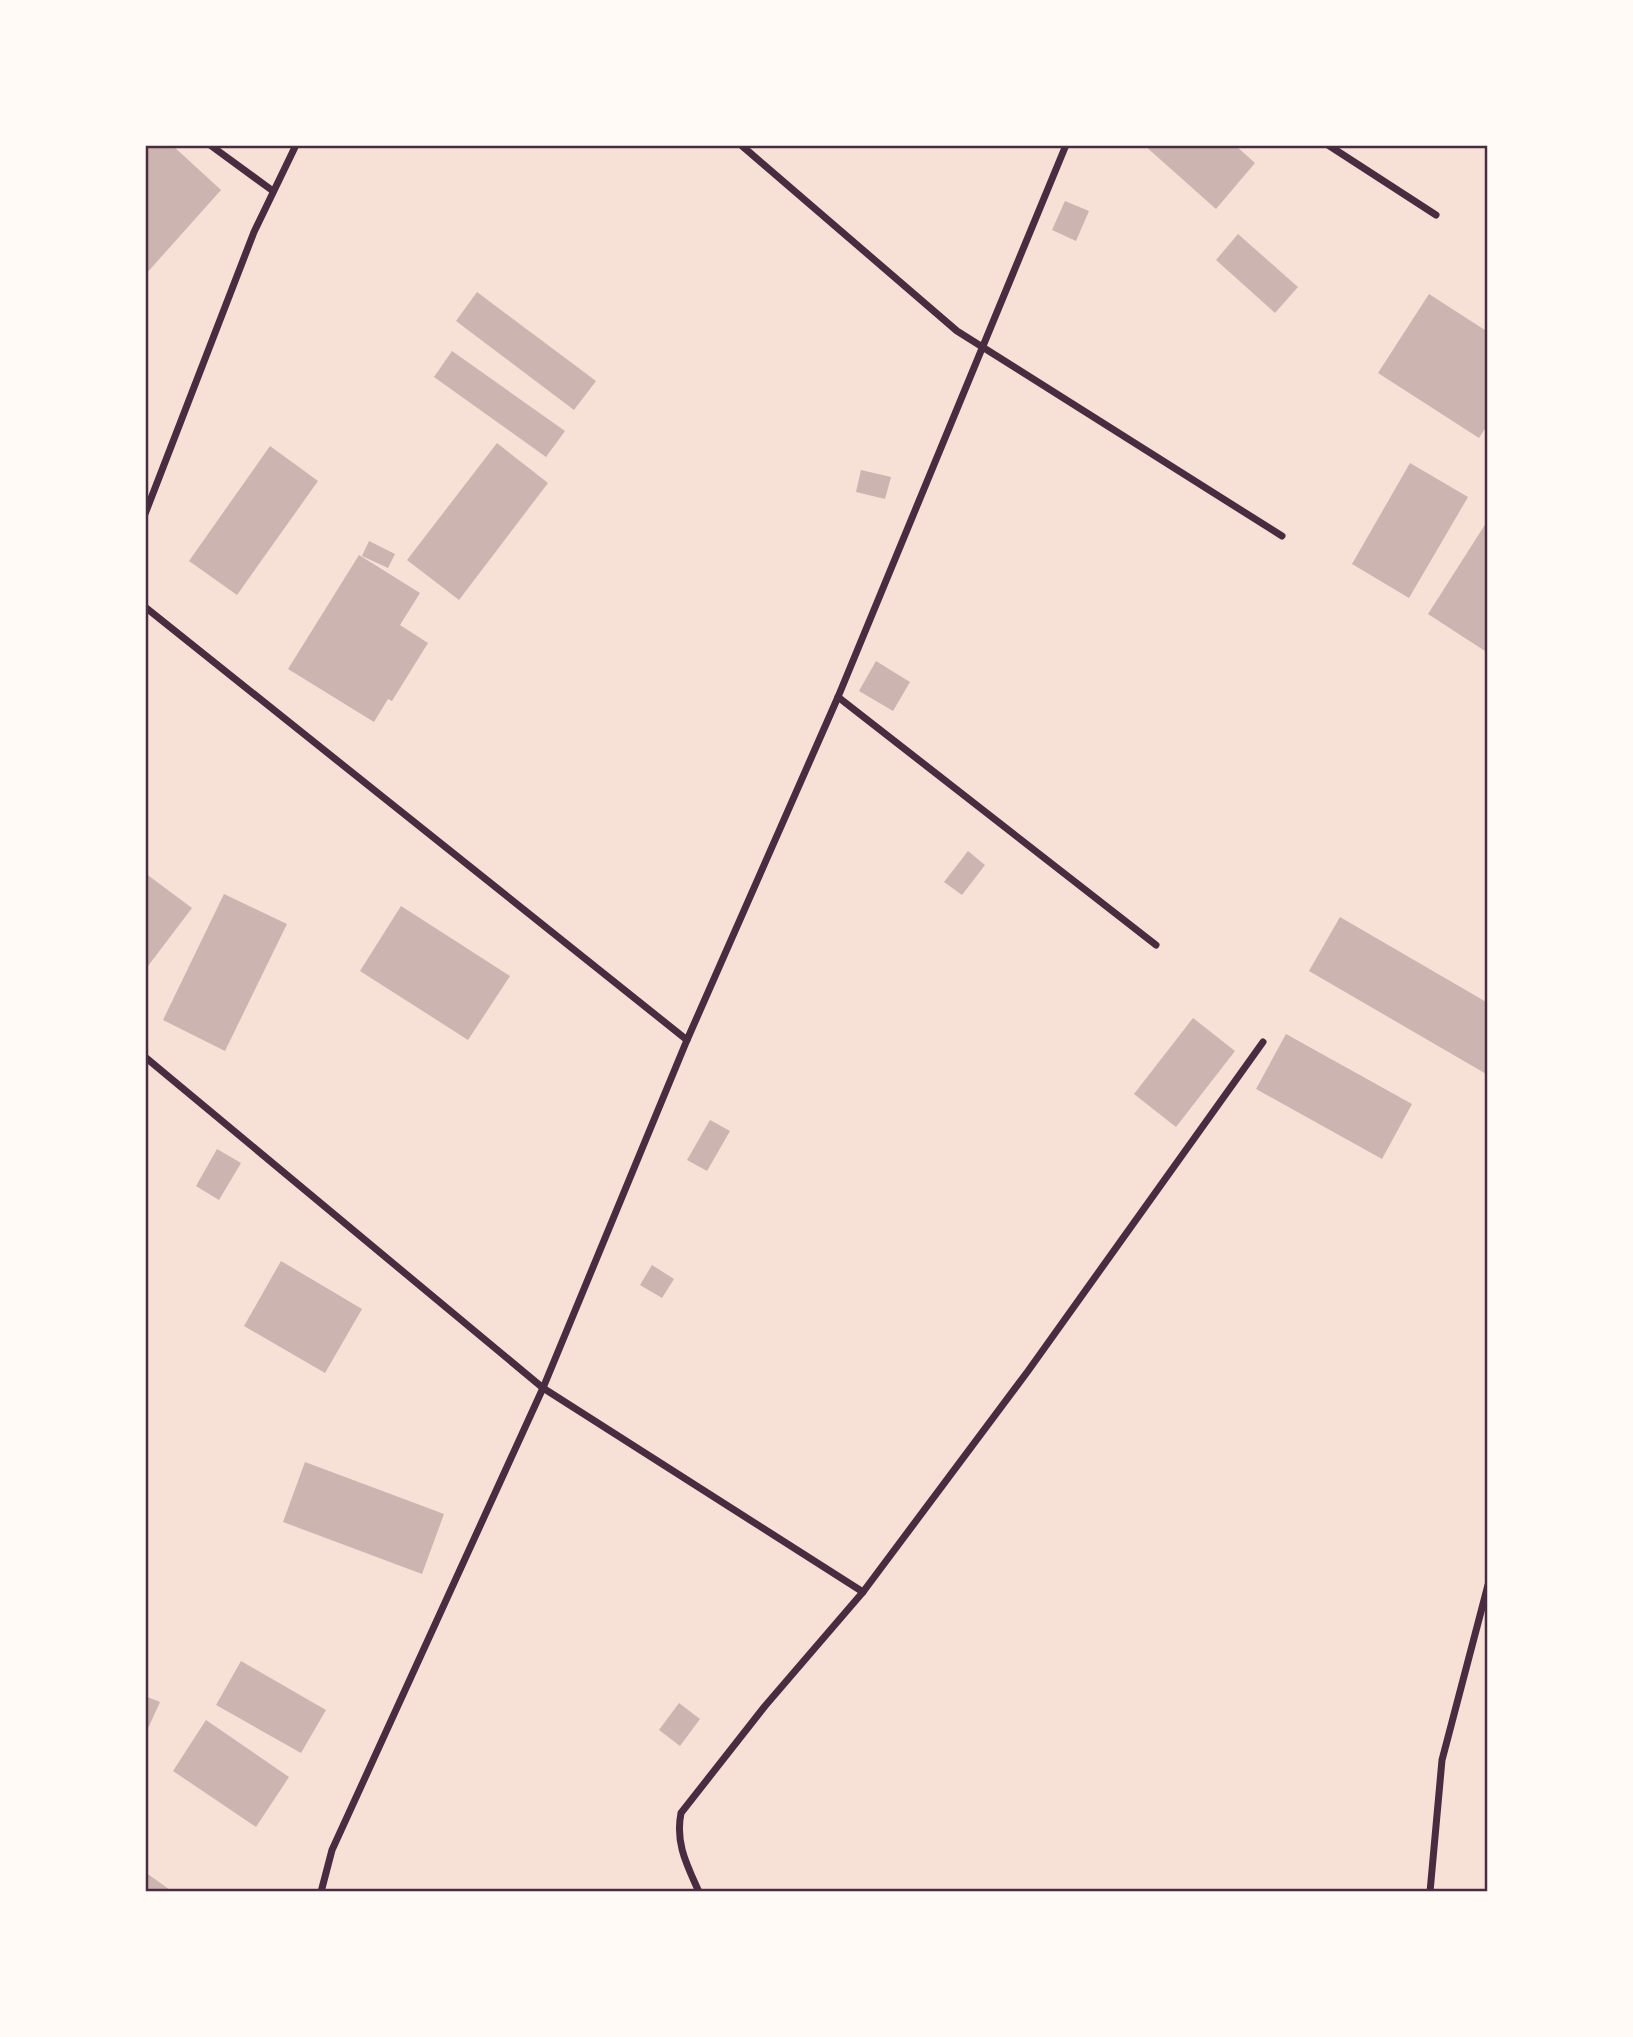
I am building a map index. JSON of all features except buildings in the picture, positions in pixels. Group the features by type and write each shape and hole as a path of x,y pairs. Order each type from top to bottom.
{"street":[{"path":"210,145 274,191"},
{"path":"145,514 225,302 296,145"},
{"path":"741,145 957,331 1282,536"},
{"path":"321,1892 332,1850 543,1388 687,1040 838,697 1066,145"},
{"path":"1328,145 1436,215"},
{"path":"145,607 687,1040"},
{"path":"838,697 1156,945"},
{"path":"699,1892 680,1850 677,1829 681,1813 765,1706 863,1592 1028,1371 1263,1042"},
{"path":"145,1057 543,1388 863,1592"},
{"path":"1430,1892 1442,1760 1488,1585"}]}
